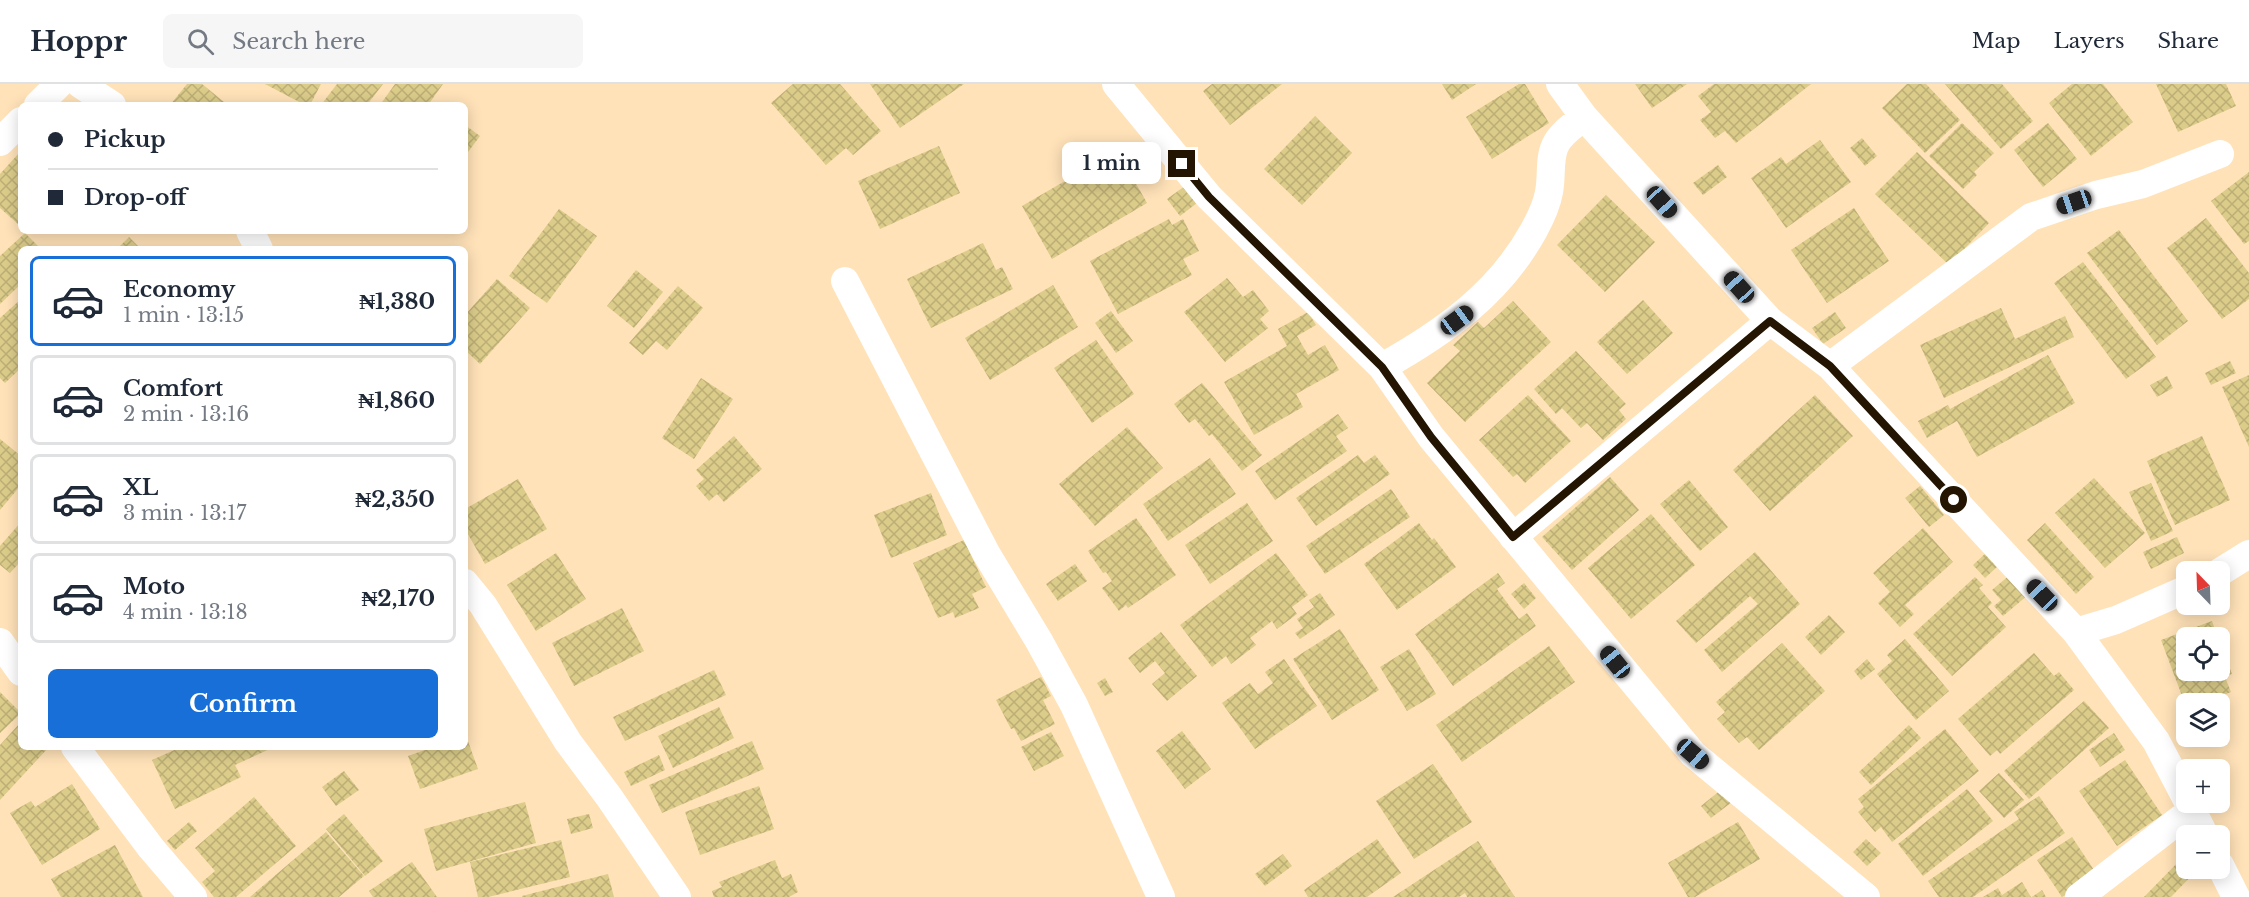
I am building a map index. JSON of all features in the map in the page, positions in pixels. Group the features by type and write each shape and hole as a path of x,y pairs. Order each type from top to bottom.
{"street":[{"path":"41,102 59,84"},
{"path":"80,84 107,102"},
{"path":"1116,84 1209,197 1382,367 1431,437 1693,754 1866,897"},
{"path":"1560,84 1584,117 1770,321 1830,366 2076,632 2156,741 2176,779"},
{"path":"1382,367 1423,344 1474,308 1505,271 1534,231 1549,195 1554,146 1584,117"},
{"path":"0,142 18,124"},
{"path":"1830,366 2031,217 2096,195 2143,184 2220,154"},
{"path":"845,281 986,553 1040,641 1074,705 1161,897"},
{"path":"1513,537 1770,321"},
{"path":"2230,566 2249,554"},
{"path":"468,587 483,605 568,742 609,797 677,897"},
{"path":"2076,632 2116,620 2176,594"},
{"path":"0,642 18,668"},
{"path":"77,750 151,848 193,897"},
{"path":"2079,897 2178,813"},
{"path":"2227,879 2236,897"}],"building":[{"path":"187,84 202,84 224,102 172,102"},
{"path":"265,84 321,84 312,102 299,102"},
{"path":"337,84 383,84 369,102 323,102"},
{"path":"395,84 443,84 430,102 382,102"},
{"path":"793,84 840,84 881,131 853,155 846,148 826,165 771,103"},
{"path":"870,84 964,84 900,128"},
{"path":"1212,84 1282,84 1230,125 1203,91"},
{"path":"1442,84 1476,84 1452,100"},
{"path":"1519,84 1525,84 1549,123 1492,159 1466,117"},
{"path":"1635,84 1687,84 1652,108"},
{"path":"1714,84 1811,84 1736,143 1725,131 1715,138 1700,120 1711,112 1698,96"},
{"path":"1907,84 1926,84 1960,120 1925,153 1882,108"},
{"path":"1945,84 2002,84 2033,121 2001,149"},
{"path":"2072,84 2103,84 2133,122 2091,156 2049,103"},
{"path":"2156,84 2226,84 2236,106 2178,132"},
{"path":"1315,116 1352,153 1302,205 1264,169"},
{"path":"1962,123 1994,153 1974,172 1977,175 1963,189 1929,156"},
{"path":"2048,123 2077,159 2043,187 2014,150"},
{"path":"468,127 480,136 468,152"},
{"path":"1862,138 1877,156 1865,166 1850,148"},
{"path":"1820,140 1851,182 1786,228 1751,178 1781,157 1786,164"},
{"path":"939,146 960,193 880,229 858,181"},
{"path":"1917,152 1989,223 1949,265 1875,194"},
{"path":"18,154 18,224 0,208 0,174"},
{"path":"1108,156 1117,171 1126,166 1147,203 1052,259 1022,206"},
{"path":"1718,165 1727,177 1703,195 1693,183"},
{"path":"2249,172 2249,241 2244,244 2211,201"},
{"path":"1185,186 1197,203 1180,216 1167,199"},
{"path":"1606,195 1655,242 1605,292 1557,245"},
{"path":"1854,208 1889,261 1827,303 1791,250"},
{"path":"559,209 597,236 547,303 509,276"},
{"path":"2206,218 2249,273 2249,299 2222,319 2167,248"},
{"path":"1169,219 1172,225 1183,219 1199,251 1183,259 1192,275 1118,314 1090,261"},
{"path":"2119,230 2188,321 2157,345 2087,253"},
{"path":"24,234 38,246 18,246 18,287 0,304 0,256"},
{"path":"129,237 138,246 120,246"},
{"path":"983,243 996,270 1002,267 1013,289 931,328 907,279"},
{"path":"2083,262 2156,357 2126,379 2054,283"},
{"path":"636,270 663,292 634,328 607,306"},
{"path":"1227,278 1243,297 1253,290 1269,311 1260,319 1268,328 1225,362 1184,312"},
{"path":"497,279 530,308 480,364 468,353 468,312"},
{"path":"1053,285 1078,327 990,380 965,338"},
{"path":"678,286 703,308 667,350 656,341 643,355 629,343"},
{"path":"1643,300 1673,333 1627,374 1597,342"},
{"path":"1513,301 1551,342 1465,422 1427,383 1460,351 1453,345 1478,322 1484,328"},
{"path":"18,302 18,371 5,383 0,378 0,318"},
{"path":"2001,308 2015,339 2065,316 2074,337 1944,398 1920,345"},
{"path":"1111,311 1133,341 1116,353 1095,323"},
{"path":"1308,312 1316,325 1297,336 1308,355 1325,345 1339,370 1296,394 1303,407 1254,435 1224,382 1287,346 1278,329"},
{"path":"1835,312 1846,328 1823,344 1812,328"},
{"path":"1096,340 1134,394 1092,423 1054,368"},
{"path":"1576,351 1626,404 1619,410 1626,419 1603,440 1587,423 1581,428 1562,408 1556,414 1534,389"},
{"path":"2048,355 2075,403 1977,457 1957,421 1927,438 1918,421 1948,405 1950,409"},
{"path":"2230,361 2236,373 2211,385 2205,373"},
{"path":"2249,375 2249,447 2222,387"},
{"path":"2167,376 2173,388 2157,397 2150,385"},
{"path":"701,378 733,399 694,459 662,438"},
{"path":"1202,383 1262,455 1242,471 1212,434 1209,436 1195,419 1189,423 1174,404"},
{"path":"1528,395 1571,441 1525,483 1517,474 1513,477 1479,440"},
{"path":"1815,395 1853,436 1770,511 1733,470"},
{"path":"1338,414 1348,428 1336,436 1347,451 1275,500 1255,471"},
{"path":"1127,427 1163,468 1095,526 1059,484"},
{"path":"734,436 762,469 724,502 717,494 709,501 696,486 704,479 696,470"},
{"path":"2202,436 2230,500 2175,525 2147,461"},
{"path":"0,439 18,454 18,489 0,510"},
{"path":"1358,455 1364,463 1375,455 1390,474 1316,526 1296,498"},
{"path":"1210,458 1236,494 1168,541 1143,504"},
{"path":"1610,477 1639,510 1572,570 1542,537"},
{"path":"2094,478 2145,533 2105,568 2055,513"},
{"path":"518,479 547,529 485,564 468,534 468,507"},
{"path":"1689,480 1728,527 1700,551 1660,504"},
{"path":"2151,483 2173,531 2151,541 2129,492"},
{"path":"1920,486 1944,515 1929,527 1905,498"},
{"path":"1391,489 1410,517 1325,574 1306,546"},
{"path":"931,493 947,535 891,558 874,515"},
{"path":"1247,503 1273,541 1210,584 1185,545"},
{"path":"1651,514 1695,565 1631,619 1588,568"},
{"path":"1136,518 1176,575 1128,608 1126,605 1119,611 1102,588 1112,581 1106,572 1103,573 1088,551"},
{"path":"1419,523 1432,540 1434,538 1456,567 1397,610 1364,564"},
{"path":"2045,523 2094,577 2076,594 2027,540"},
{"path":"18,525 18,564 10,573 0,565 0,546"},
{"path":"1923,528 1953,562 1905,605 1914,614 1900,627 1878,603 1890,592 1873,573"},
{"path":"2177,537 2184,553 2151,569 2143,552"},
{"path":"964,540 986,587 972,594 979,608 955,618 953,612 938,618 913,563"},
{"path":"1755,552 1800,604 1722,672 1704,650 1758,604 1750,596 1696,643 1676,621"},
{"path":"1987,552 1998,566 1985,578 1973,565"},
{"path":"556,553 586,599 536,631 507,585"},
{"path":"1276,553 1308,595 1292,607 1297,614 1277,629 1272,621 1250,638 1256,645 1231,664 1226,656 1212,667 1180,625"},
{"path":"1075,564 1087,581 1058,601 1046,584"},
{"path":"1498,573 1505,583 1497,589 1519,619 1527,613 1536,626 1453,686 1415,634"},
{"path":"2011,574 2028,595 2003,616 1994,606 2001,600 1992,590"},
{"path":"1975,577 1983,585 1979,588 1992,603 1988,607 2006,627 1952,676 1913,634"},
{"path":"1524,583 1536,598 1524,609 1511,594"},
{"path":"1320,593 1335,615 1300,639 1295,633 1303,628 1297,619 1314,607 1309,600"},
{"path":"622,608 644,651 574,686 552,643"},
{"path":"1829,615 1845,632 1821,655 1805,637"},
{"path":"2212,621 2214,627 2196,627"},
{"path":"1340,629 1379,690 1332,720 1293,659"},
{"path":"1161,632 1197,676 1167,701 1152,684 1165,673 1155,661 1140,673 1128,658"},
{"path":"2176,634 2176,680 2161,640"},
{"path":"1905,639 1949,691 1916,720 1877,674 1892,661 1887,655"},
{"path":"1782,643 1825,691 1759,750 1747,737 1739,743 1717,719 1725,712 1716,702"},
{"path":"1549,646 1575,682 1462,762 1436,725"},
{"path":"1409,649 1436,694 1407,711 1380,667"},
{"path":"2034,653 2054,676 2059,672 2074,690 2000,754 1997,750 1990,756 1958,719"},
{"path":"1284,659 1317,706 1255,749 1222,703 1250,683 1258,694 1273,683 1265,672"},
{"path":"1867,659 1875,669 1861,680 1854,671"},
{"path":"714,670 726,695 625,741 613,717"},
{"path":"1041,677 1051,696 1043,700 1055,724 1021,741 1014,728 1011,729 996,700"},
{"path":"1105,678 1113,692 1105,696 1097,683"},
{"path":"2176,681 2227,681 2231,692 2228,693 2181,693"},
{"path":"0,692 18,710 18,716 0,733"},
{"path":"2084,701 2109,728 2029,799 2004,771"},
{"path":"719,707 734,738 673,768 658,736"},
{"path":"18,725 18,750 46,750 0,800 0,745"},
{"path":"1909,725 1921,738 1871,785 1859,772"},
{"path":"1945,729 1979,771 1892,842 1881,827 1875,832 1858,812 1864,807 1858,799"},
{"path":"1182,731 1211,769 1185,789 1156,751"},
{"path":"1051,732 1064,756 1034,771 1021,747"},
{"path":"2114,733 2125,750 2100,767 2089,750"},
{"path":"468,741 478,769 420,789 408,756 425,750 468,750"},
{"path":"752,741 764,769 662,813 649,785"},
{"path":"174,750 268,750 235,765 241,777 175,809 152,760"},
{"path":"659,755 665,770 631,786 624,772"},
{"path":"2125,760 2162,815 2117,846 2079,791"},
{"path":"1433,764 1472,822 1414,859 1376,801"},
{"path":"344,771 359,790 336,806 322,787"},
{"path":"1999,773 2024,800 2004,818 1979,791"},
{"path":"72,784 100,829 42,865 10,813 31,801 35,807"},
{"path":"759,786 774,829 700,855 685,812"},
{"path":"1722,789 1732,802 1711,818 1701,806"},
{"path":"1967,789 1993,821 1923,876 1898,844"},
{"path":"2039,796 2065,833 1973,897 1939,897 1928,881 2019,819 2014,812"},
{"path":"254,797 296,846 236,897 214,897 202,882 215,871 195,848"},
{"path":"525,802 536,843 436,871 424,829"},
{"path":"344,814 383,861 365,876 326,829"},
{"path":"589,814 593,828 571,834 567,819"},
{"path":"189,822 197,831 175,850 167,841"},
{"path":"1738,822 1760,859 1695,897 1688,897 1668,863"},
{"path":"326,832 364,876 339,897 250,897"},
{"path":"2072,837 2098,876 2062,897 2037,860"},
{"path":"1377,839 1401,873 1367,897 1308,897 1304,890"},
{"path":"1866,839 1881,853 1867,866 1853,852"},
{"path":"561,840 570,877 488,897 478,897 470,862"},
{"path":"1478,841 1515,897 1467,897 1465,893 1459,897 1393,897"},
{"path":"115,845 143,897 61,897 51,879"},
{"path":"1283,854 1292,866 1265,886 1255,874"},
{"path":"775,860 782,878 791,874 798,892 789,897 714,897 712,891 722,887 719,882"},
{"path":"412,862 437,897 373,897 369,891"},
{"path":"2176,864 2176,879 2188,879 2171,897 2144,897"},
{"path":"608,874 614,897 522,897 522,896"},
{"path":"2022,882 2031,897 1983,897 1998,888 2002,895"},
{"path":"2042,890 2046,897 2032,897"}],"route":[{"path":"1182,164 1209,197 1382,367 1431,437 1513,537 1770,321 1830,366 1954,500"}]}
